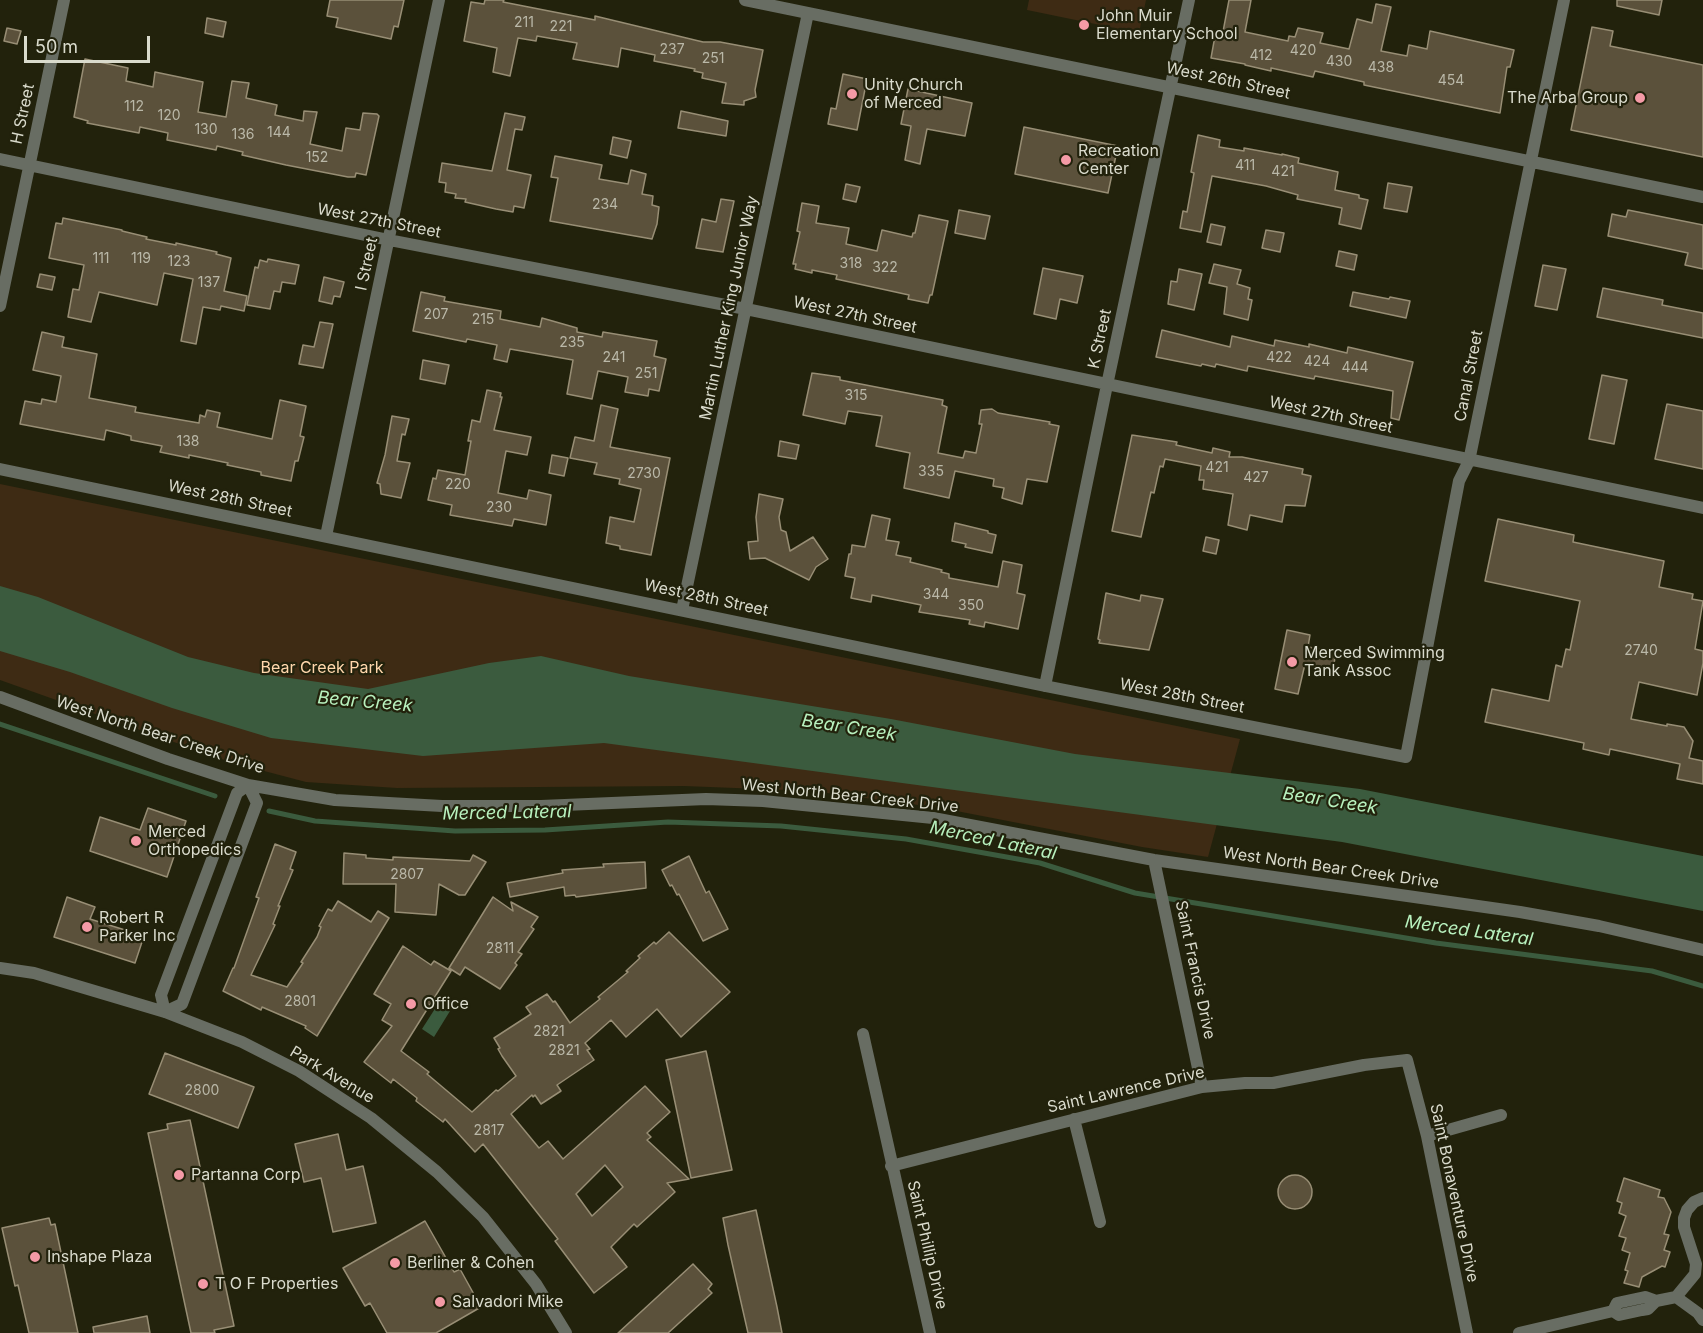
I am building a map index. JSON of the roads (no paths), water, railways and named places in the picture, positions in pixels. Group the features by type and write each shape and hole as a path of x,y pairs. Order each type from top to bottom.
{"street":[{"name":"H Street","path":"0,306 64,0"},
{"name":"I Street","path":"326,536 439,0"},
{"name":"West 26th Street","path":"745,0 1703,197"},
{"name":"K Street","path":"1045,686 1189,0"},
{"name":"Canal Street","path":"1406,757 1459,481 1469,461 1564,0"},
{"name":"Martin Luther King Junior Way","path":"682,610 808,13"},
{"name":"West 27th Street","path":"0,159 389,240 746,309 1703,508"},
{"name":"West 28th Street","path":"0,469 1045,686 1406,757"},
{"name":"West North Bear Creek Drive","path":"0,697 157,755 248,785 336,800 442,806 541,806 706,799 763,801 933,818 1155,860 1520,912 1599,926 1703,950"},
{"path":"248,785 257,803 246,834 182,1005 165,1012 161,995 237,793 248,785"},
{"path":"225,826 246,834"},
{"name":"Saint Francis Drive","path":"1155,860 1202,1088"},
{"path":"208,871 230,877"},
{"name":"Park Avenue","path":"0,968 34,972 165,1012 242,1042 299,1071 371,1118 437,1172 483,1217 536,1284 566,1333"},
{"name":"Saint Phillip Drive","path":"863,1034 930,1333"},
{"name":"Saint Lawrence Drive","path":"891,1166 1202,1088 1245,1083 1273,1083 1364,1065 1407,1060"},
{"name":"Saint Bonaventure Drive","path":"1407,1060 1427,1136 1467,1333"},
{"path":"1427,1136 1502,1115"},
{"path":"1074,1119 1100,1222"},
{"path":"1518,1333 1613,1311 1619,1315 1648,1309 1656,1301 1676,1297 1695,1274 1696,1264 1684,1227 1684,1218 1694,1202 1703,1198"},
{"path":"1676,1297 1698,1313 1703,1320"}],"water":[{"name":"Bear Creek","path":"0,586 38,597 188,657 254,673 368,689 489,663 541,656 629,676 891,719 1075,754 1360,789 1703,856 1703,911 1342,842 604,743 423,756 271,738 0,651"},
{"path":"438,1004 450,1011 434,1037 422,1029"}],"waterway":[{"name":"Merced Lateral","path":"0,724 215,796"},
{"name":"Merced Lateral","path":"269,811 315,821 455,831 545,830 668,822 781,826 906,839 1040,863 1135,893 1436,943 1652,971 1703,986"}],"place":[{"name":"John Muir Elementary School","path":"1084,25"},
{"name":"Unity Church of Merced","path":"852,94"},
{"name":"The Arba Group","path":"1640,98"},
{"name":"Recreation Center","path":"1066,160"},
{"name":"Merced Swimming Tank Assoc","path":"1292,662"},
{"name":"Merced Orthopedics","path":"136,841"},
{"name":"Robert R Parker Inc","path":"87,927"},
{"name":"Office","path":"411,1004"},
{"name":"Partanna Corp","path":"179,1175"},
{"name":"Inshape Plaza","path":"35,1257"},
{"name":"Berliner & Cohen","path":"395,1263"},
{"name":"T O F Properties","path":"203,1284"},
{"name":"Salvadori Mike","path":"440,1302"}],"park label":[{"name":"Bear Creek Park","path":"322,668"}]}
